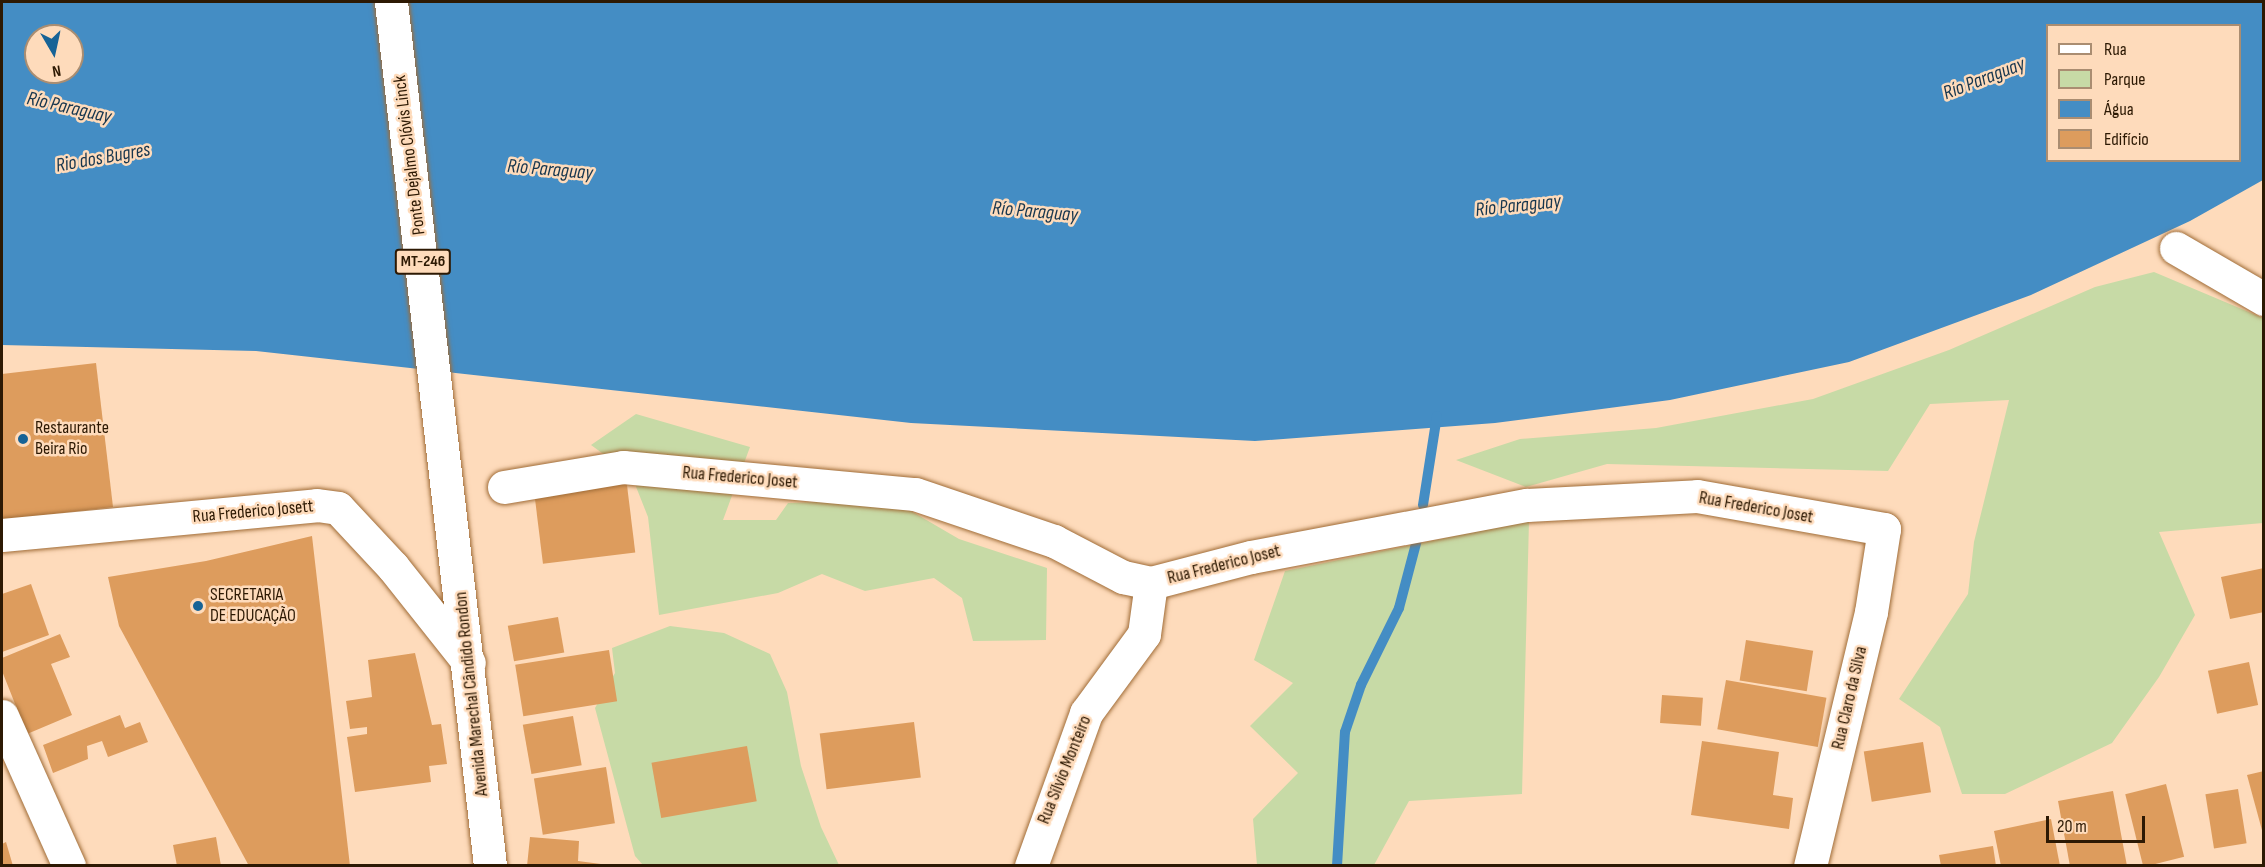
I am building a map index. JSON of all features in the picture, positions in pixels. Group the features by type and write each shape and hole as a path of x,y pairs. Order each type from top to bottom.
{"street":[{"name":"Ponte Dejalmo Clóvis Linck","path":"391,2 454,522"},
{"path":"2176,248 2264,299"},
{"name":"Rua Frederico Joset","path":"504,487 623,467 915,494 1054,542 1123,577 1151,583 1262,555 1527,505 1697,496 1884,529"},
{"name":"Rua Frederico Josett","path":"2,535 317,505 338,508 393,567 469,663"},
{"name":"Avenida Marechal Cândido Rondon","path":"454,522 490,866"},
{"name":"Rua Claro da Silva","path":"1810,866 1871,612 1884,529"},
{"name":"Rua Sílvio Monteiro","path":"1031,866 1086,713 1144,634 1151,583"},
{"path":"2,716 69,866"}],"green space":[{"path":"2154,272 2263,318 2263,523 2159,532 2195,615 2159,677 2112,743 2005,794 1962,794 1940,727 1899,699 1968,594 1974,542 2009,400 1930,404 1888,471 1607,464 1526,487 1456,460 1520,439 1656,428 1813,399 1949,350 2095,287"},
{"path":"636,414 750,447 723,520 776,520 788,503 847,501 911,511 959,539 1047,568 1046,640 973,641 962,598 934,578 865,591 822,574 778,593 659,615 648,517 631,474 591,445"},
{"path":"1529,521 1522,794 1409,801 1374,865 1257,865 1253,819 1298,773 1250,726 1293,683 1254,660 1285,571"},
{"path":"670,626 724,633 770,654 787,692 801,766 821,827 839,865 643,865 635,856 595,708 615,673 612,648"}],"water":[{"path":"2,2 2263,2 2263,180 2190,221 2031,295 1849,362 1670,400 1495,423 1255,441 911,423 256,351 2,345"}],"building":[{"path":"96,363 113,507 2,520 2,374"},
{"path":"626,477 635,552 543,564 534,488"},
{"path":"312,536 350,866 249,866 119,626 108,577 206,561"},
{"path":"2264,568 2264,612 2230,619 2221,577"},
{"path":"31,584 49,635 2,652 2,594"},
{"path":"558,617 564,652 514,661 508,626"},
{"path":"60,634 70,657 51,664 72,715 27,734 2,671 2,658"},
{"path":"1746,640 1813,651 1807,691 1740,680"},
{"path":"609,650 617,701 523,716 515,665"},
{"path":"415,653 432,725 441,724 447,764 429,766 431,782 355,792 347,737 367,734 367,727 350,729 346,701 372,697 368,660"},
{"path":"2249,662 2258,705 2217,714 2208,671"},
{"path":"1726,680 1826,698 1818,747 1717,729"},
{"path":"1662,695 1703,698 1701,726 1660,723"},
{"path":"120,715 125,728 140,722 148,742 108,757 102,741 87,746 88,759 53,773 43,745"},
{"path":"573,716 582,765 531,774 523,725"},
{"path":"914,722 921,778 827,789 820,734"},
{"path":"1702,741 1779,752 1773,795 1793,798 1789,829 1691,815"},
{"path":"1923,742 1931,792 1872,802 1864,751"},
{"path":"747,746 757,801 661,818 651,763"},
{"path":"606,767 615,823 543,835 534,778"},
{"path":"2264,771 2264,834 2263,834 2247,775"},
{"path":"2166,784 2184,857 2143,866 2125,794"},
{"path":"2238,789 2247,843 2214,848 2205,794"},
{"path":"2113,791 2127,866 2070,866 2058,801"},
{"path":"2051,819 2060,866 2001,866 1994,831"},
{"path":"216,837 221,866 177,866 173,845"},
{"path":"530,837 579,841 578,861 616,866 527,866"},
{"path":"6,842 13,866 2,866 2,844"},
{"path":"1993,846 1996,866 1941,866 1939,855"}],"waterway":[{"path":"1423,505 1437,416"},
{"path":"1337,866 1345,732 1361,685 1399,608 1417,540"}],"place":[{"name":"Restaurante Beira Rio","path":"23,439"},
{"name":"SECRETARIA DE EDUCAÇÃO","path":"198,606"}],"water label":[{"name":"Río Paraguay","path":"1984,79"},
{"name":"Río Paraguay","path":"69,108"},
{"name":"Rio dos Bugres","path":"103,158"},
{"name":"Río Paraguay","path":"550,170"},
{"name":"Río Paraguay","path":"1518,206"},
{"name":"Río Paraguay","path":"1035,212"}]}
